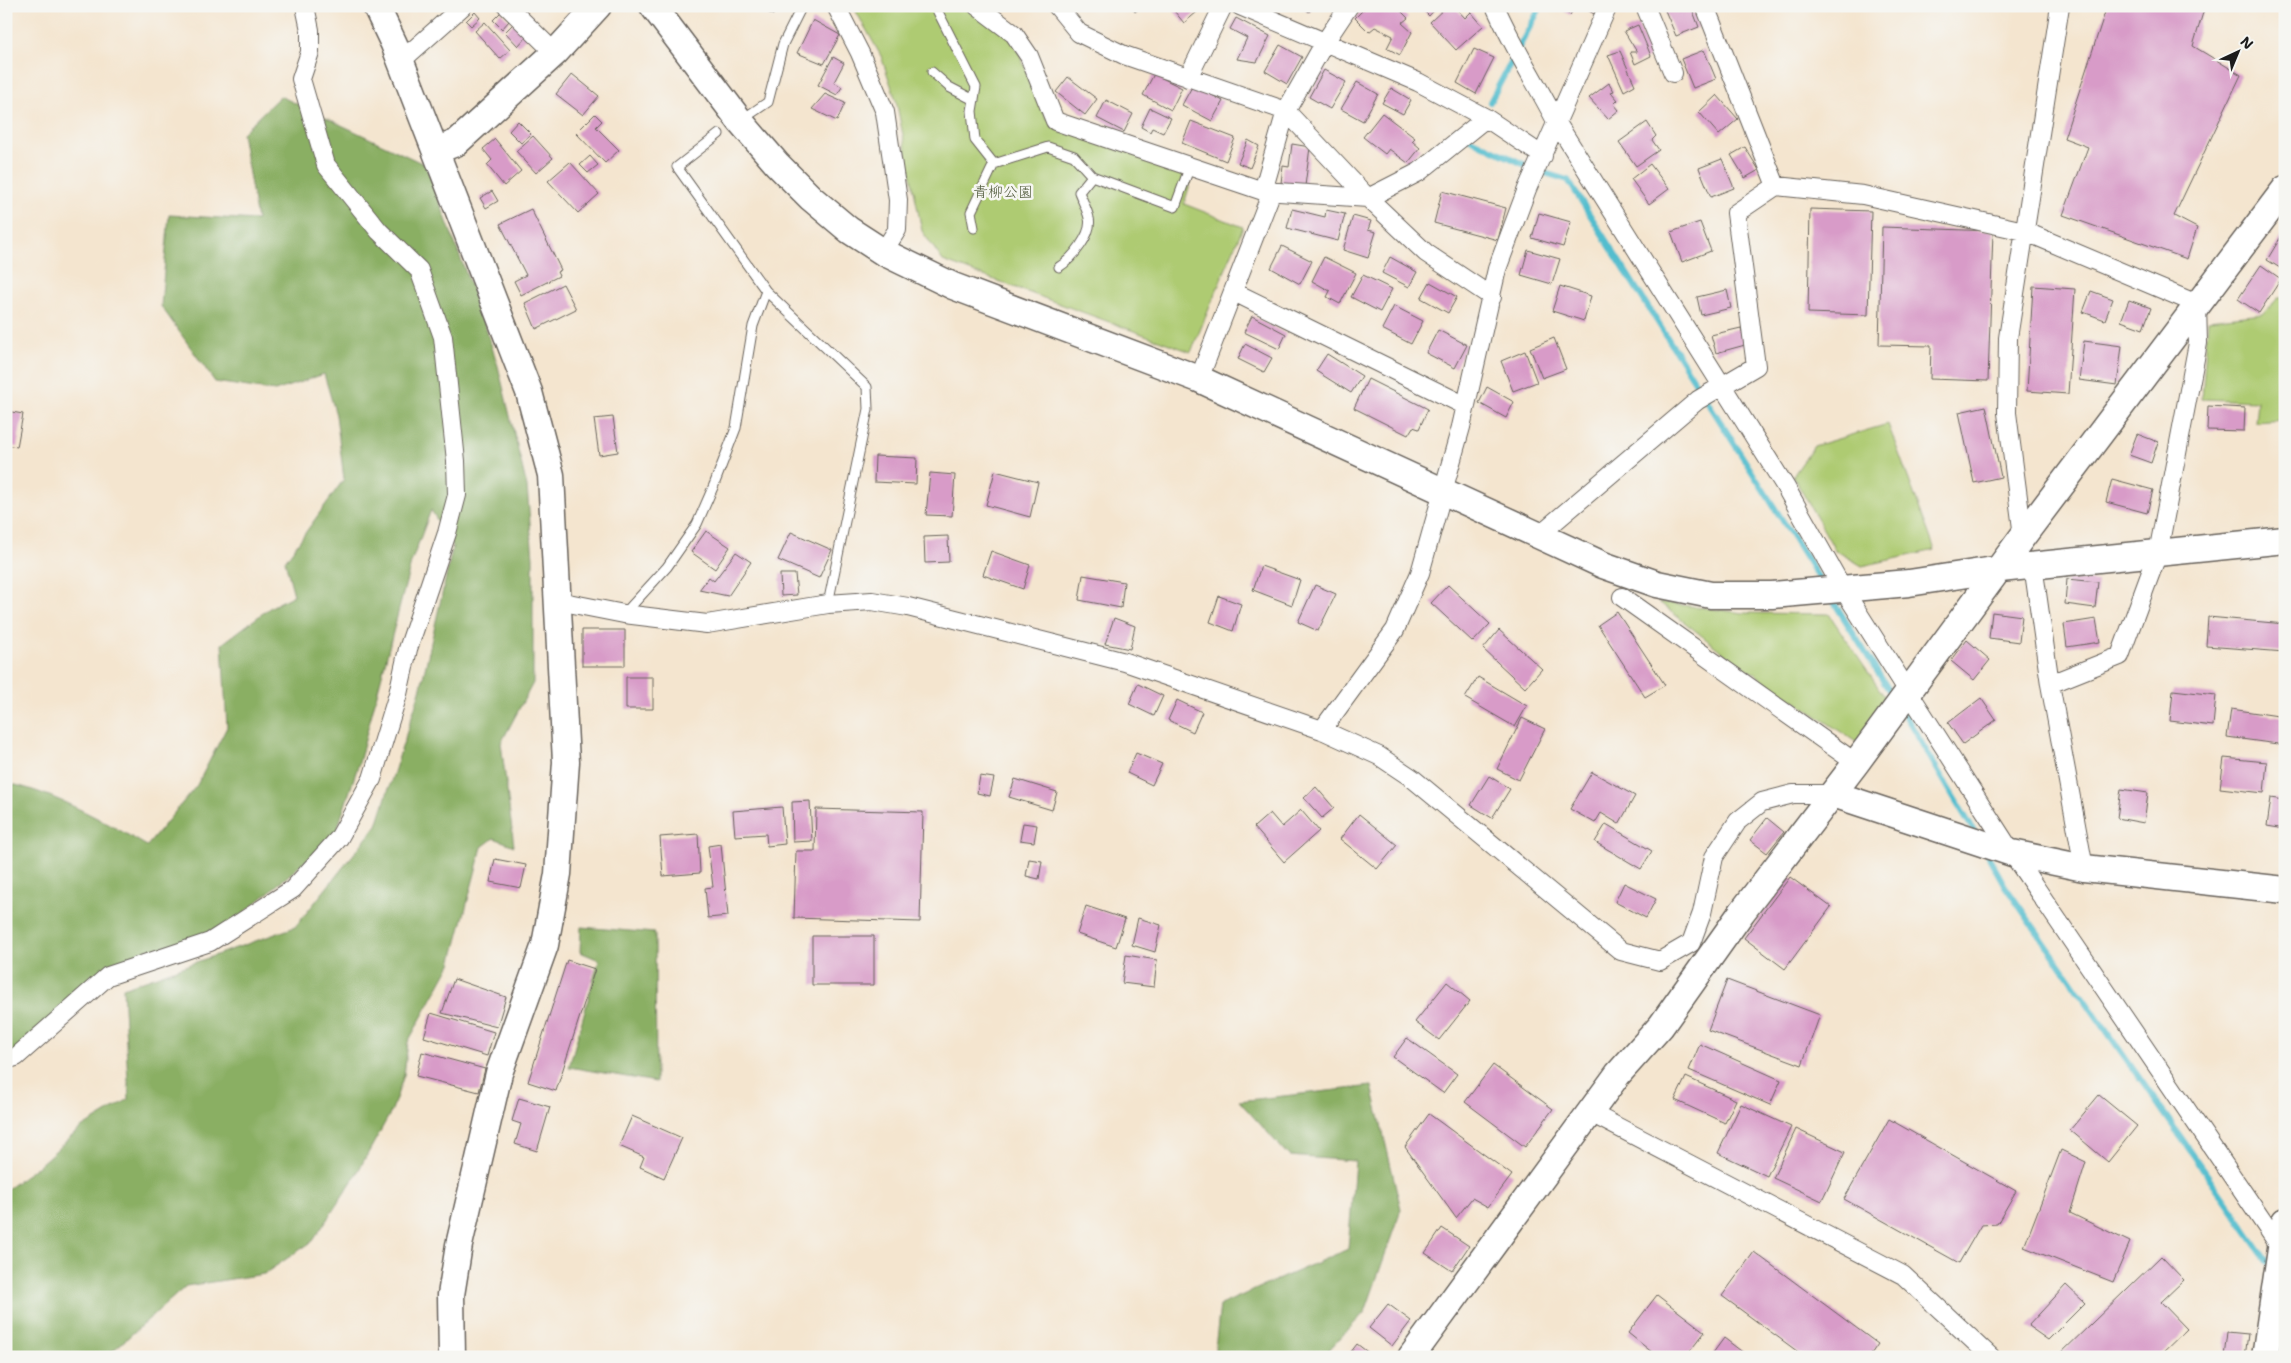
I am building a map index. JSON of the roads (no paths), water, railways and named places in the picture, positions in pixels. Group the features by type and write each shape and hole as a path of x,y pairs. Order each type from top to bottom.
{"street":[{"path":"6,1060 16,1057 108,976 210,942 293,889 339,838 372,779 398,694 408,649 447,533 457,495 456,461 443,337 419,270 379,231 326,165 301,80 310,52 310,30 305,6"},
{"path":"376,6 401,61 437,150 529,392 551,475 566,762 558,874 545,945 499,1073 459,1245 451,1295 452,1357"},
{"path":"401,61 463,6"},
{"path":"507,6 555,53"},
{"path":"437,150 456,143 555,53 598,6"},
{"path":"653,6 729,128 777,164 811,198 849,230 883,252 953,286 1199,379 1603,565 1657,584 1702,593 1772,595 1909,583 2033,565 2285,540"},
{"path":"836,6 860,53 886,112 898,200 897,230 883,252"},
{"path":"977,6 1014,34 1029,56 1055,121 1268,191 1368,198 1419,172 1486,118"},
{"path":"1057,6 1079,32 1124,55 1286,111 1368,198 1426,253 1492,297"},
{"path":"1188,78 1223,6"},
{"path":"1240,6 1418,82 1486,118 1543,156"},
{"path":"1199,379 1234,292 1268,191 1286,111 1325,42 1349,6"},
{"path":"1495,6 1510,40 1526,64 1557,124 1784,486 1831,590 1901,699 2283,1252"},
{"path":"1322,730 1395,630 1420,574 1466,406 1497,269 1534,174 1608,6"},
{"path":"1645,6 1673,73"},
{"path":"1705,6 1776,186"},
{"path":"2023,536 2007,413 2008,338 2060,6"},
{"path":"1539,535 1698,400 1756,366 1736,213 1776,186 1863,195 2024,231 2197,304"},
{"path":"1412,1357 1618,1074 1661,1026 1742,912 1833,794 1901,699 2285,189"},
{"path":"1234,292 1466,406"},
{"path":"2050,684 2120,656 2158,553 2198,343 2197,304"},
{"path":"2033,565 2050,684 2084,868"},
{"path":"1622,597 1856,763"},
{"path":"558,601 624,614 707,624 828,604 872,601 908,607 1125,662 1322,730 1379,756 1412,778 1621,951 1660,961 1691,943 1702,914 1714,857 1738,821 1762,802 1793,794 1833,794 2006,850 2084,868 2285,890"},
{"path":"1591,1113 1903,1275 1991,1357"},
{"path":"2265,1357 2283,1252 2285,1221"}],"lane":[{"path":"802,6 783,44 768,102 729,128 678,167 766,291 868,387 868,409 828,604"},
{"path":"935,6 976,87 972,111 976,140 994,164"},
{"path":"932,72 949,87 974,100"},
{"path":"974,228 970,212 994,164 1048,147 1074,156 1092,176 1175,207 1190,166"},
{"path":"1059,267 1068,261 1088,231 1090,220 1078,192 1092,176"},
{"path":"624,614 667,567 696,524 714,485 736,428 753,326 766,291"}],"waterway":[{"path":"1490,102 1541,6"},
{"path":"1466,137 1538,171 1568,180 1822,583"},
{"path":"1830,596 1895,700"},
{"path":"1902,710 1975,833"},
{"path":"1986,852 2005,886 2271,1266"}],"park label":[{"name":"青柳公園","path":"1003,192"}]}
